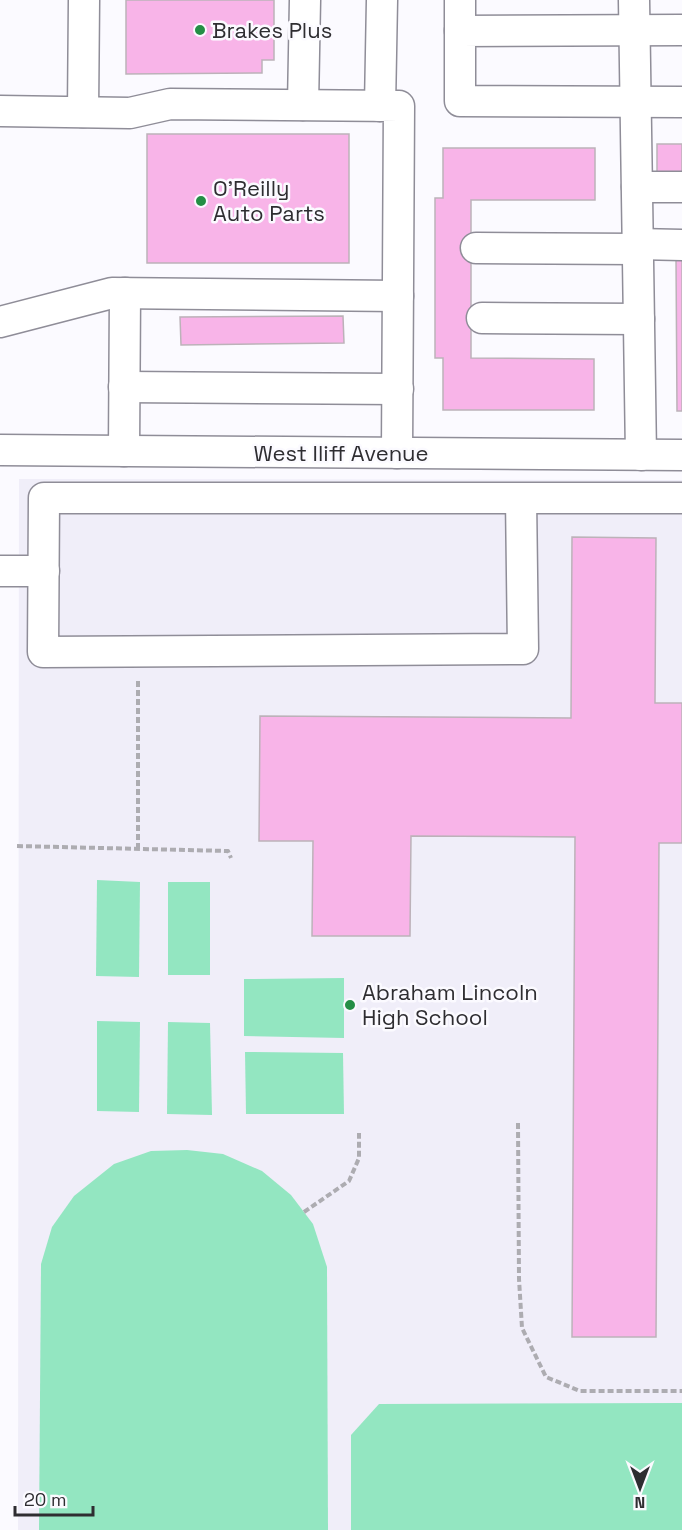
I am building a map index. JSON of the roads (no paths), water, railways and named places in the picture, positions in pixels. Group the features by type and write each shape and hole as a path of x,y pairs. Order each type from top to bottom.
{"street":[{"path":"83,112 84,0"},
{"path":"303,105 305,0"},
{"path":"380,106 382,0"},
{"path":"460,0 460,100 682,102"},
{"path":"634,0 641,455"},
{"path":"460,32 682,30"},
{"path":"0,111 130,113 170,104 399,106 398,453"},
{"path":"637,187 682,187"},
{"path":"476,248 637,247 682,244"},
{"path":"0,322 112,293 398,296"},
{"path":"124,451 125,293"},
{"path":"482,318 639,319"},
{"path":"124,387 398,389"},
{"name":"West Iliff Avenue","path":"0,450 682,455"},
{"path":"521,498 523,649 43,652 44,498 521,498 682,498"},
{"path":"0,571 44,571"}],"place":[{"name":"Brakes Plus","path":"200,30"},
{"name":"O'Reilly Auto Parts","path":"201,201"},
{"name":"Abraham Lincoln High School","path":"350,1005"}]}
